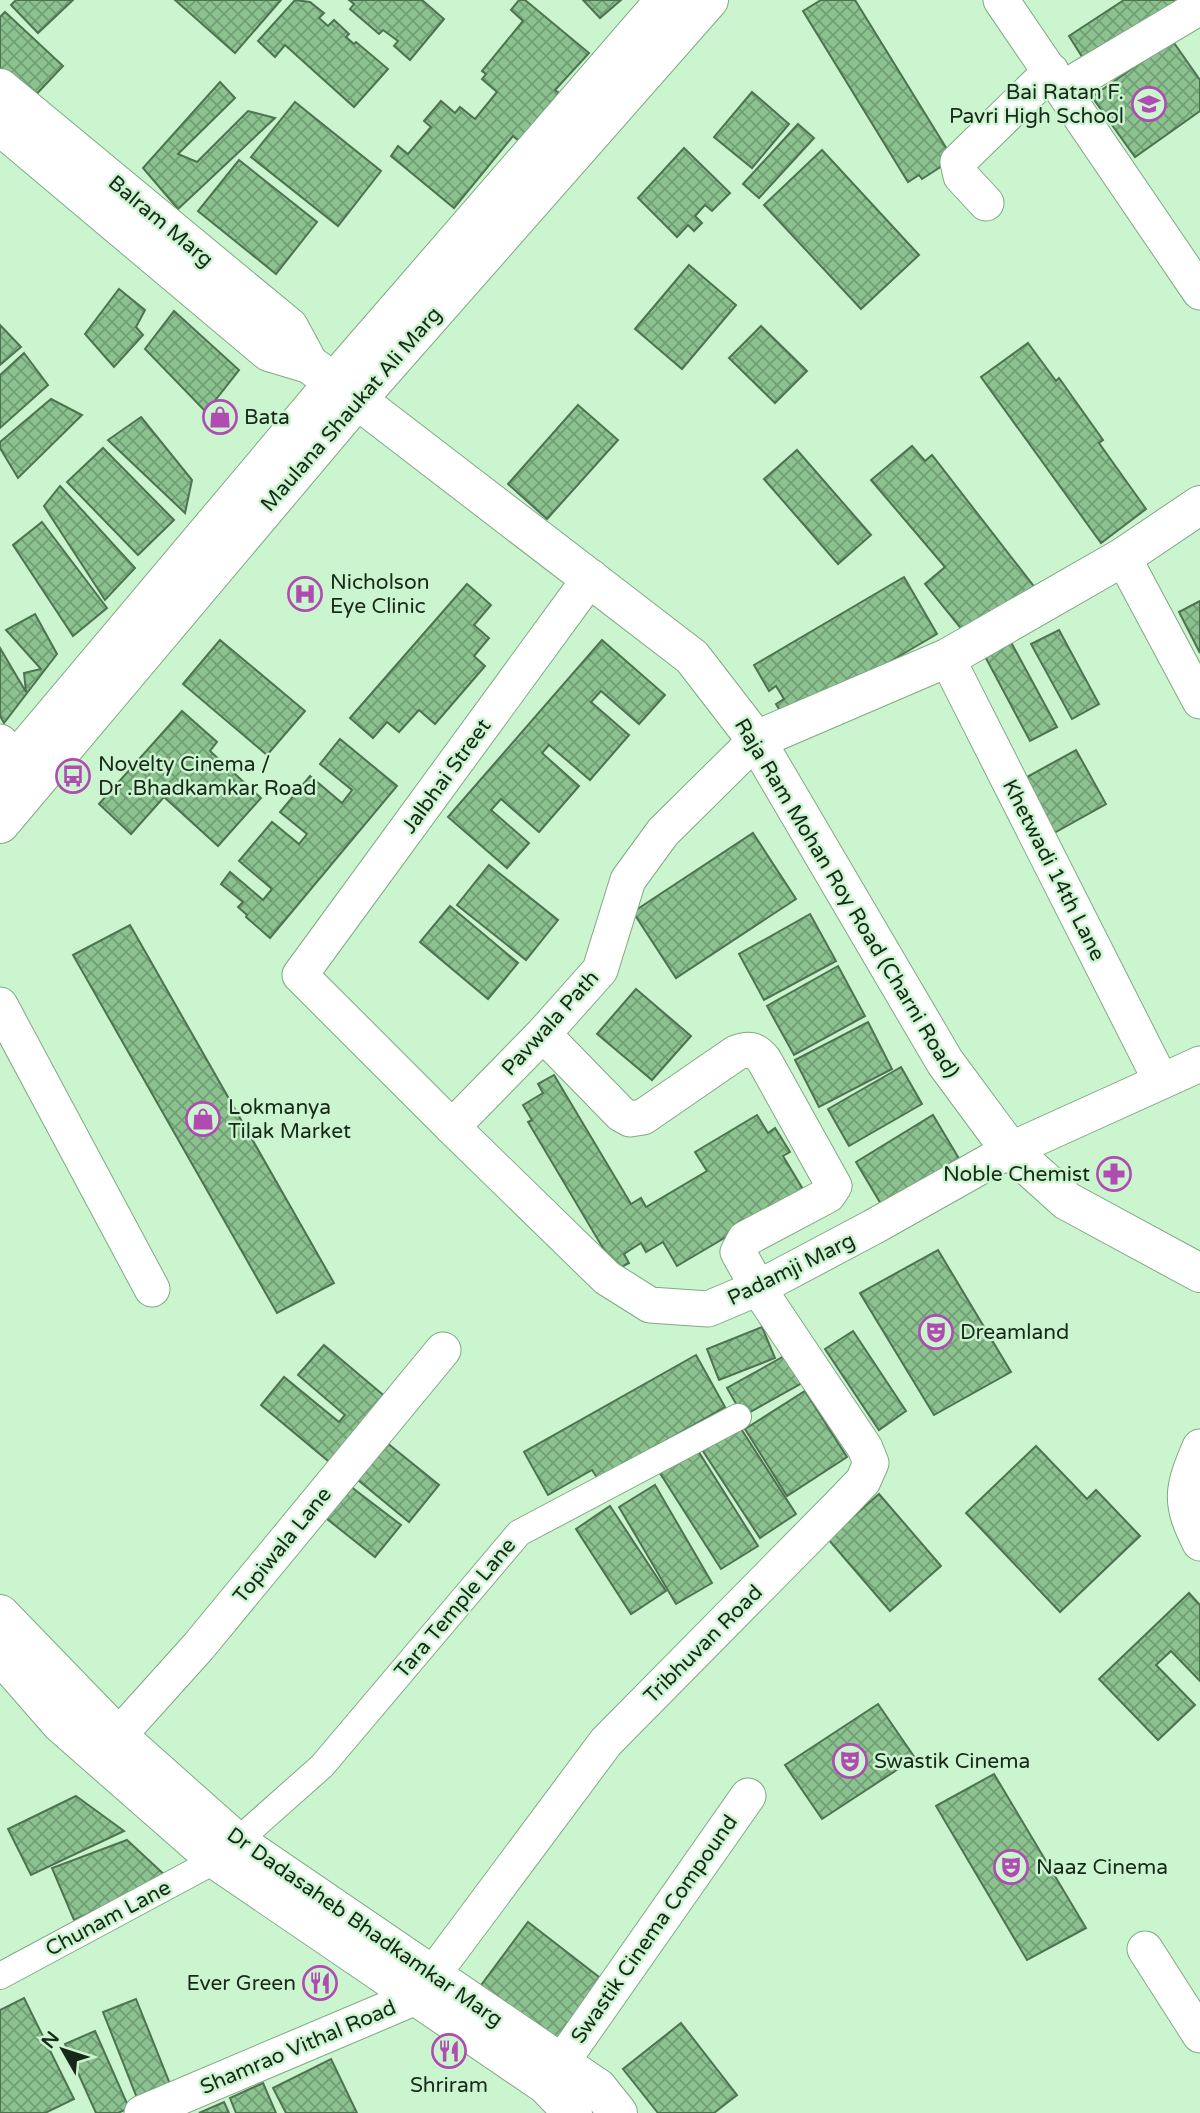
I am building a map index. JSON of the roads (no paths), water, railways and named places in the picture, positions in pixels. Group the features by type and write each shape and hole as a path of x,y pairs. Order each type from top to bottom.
{"main road":[{"name":"Maulana Shaukat Ali Marg","path":"6,760 665,0"},
{"name":"Maulana Shaukat Ali Marg","path":"0,824 333,382 709,0"},
{"name":"Balram Marg","path":"0,88 269,352 333,382"},
{"name":"Balram Marg","path":"0,126 120,207"},
{"name":"Raja Ram Mohan Roy Road (Charni Road)","path":"333,382 591,576 692,657 756,740 945,1062 1010,1150 1068,1201 1200,1273"},
{"path":"756,740 947,658 1123,558 1200,506"},
{"name":"Dr Dadasaheb Bhadkamkar Marg","path":"0,1614 226,1850"},
{"name":"Dr Dadasaheb Bhadkamkar Marg","path":"0,1654 61,1724 226,1850 424,1985 561,2063 598,2088 618,2113"},
{"name":"Dr Dadasaheb Bhadkamkar Marg","path":"424,1985 546,2085 573,2113"}],"street":[{"path":"1001,0 1058,79 1200,292"},
{"path":"986,203 961,176 958,162 1058,79 1200,7"},
{"path":"1123,558 1200,701"},
{"name":"Jalbhai Street","path":"452,1127 300,975 591,576"},
{"name":"Khetwadi 14th Lane","path":"947,658 1161,1082"},
{"name":"Pavwala Path","path":"452,1127 543,1034 600,970 628,880 663,832 756,740"},
{"path":"0,1005 152,1289"},
{"name":"Tribhuvan Road","path":"424,1985 606,1742 863,1481 870,1463 865,1448 758,1288 738,1252 745,1239 833,1192 834,1185 757,1052 748,1049 736,1054 643,1117 630,1119 621,1114 543,1034"},
{"name":"Padamji Marg","path":"452,1127 607,1278 650,1305 708,1309 758,1288 1010,1150 1200,1064"},
{"name":"Topiwala Lane","path":"118,1736 199,1646 443,1350"},
{"name":"Tara Temple Lane","path":"226,1850 322,1766 519,1533 738,1417"},
{"path":"1200,1447 1185,1480 1183,1504 1200,1543"},
{"name":"Swastik Cinema Compound","path":"561,2063 748,1796"},
{"name":"Chunam Lane","path":"0,1976 226,1850"},
{"path":"1145,1949 1200,2035"},
{"name":"Shamrao Vithal Road","path":"142,2113 424,1985"}],"place":[{"name":"Bai Ratan F. Pavri High School","path":"1149,104"},
{"name":"Bata","path":"220,417"},
{"name":"Nicholson Eye Clinic","path":"305,594"},
{"name":"Novelty Cinema / Dr .Bhadkamkar Road","path":"73,776"},
{"name":"Lokmanya Tilak Market","path":"203,1119"},
{"name":"Noble Chemist","path":"1114,1174"},
{"name":"Dreamland","path":"936,1332"},
{"name":"Swastik Cinema","path":"850,1761"},
{"name":"Naaz Cinema","path":"1011,1867"},
{"name":"Ever Green","path":"320,1983"},
{"name":"Shriram","path":"449,2051"}]}
